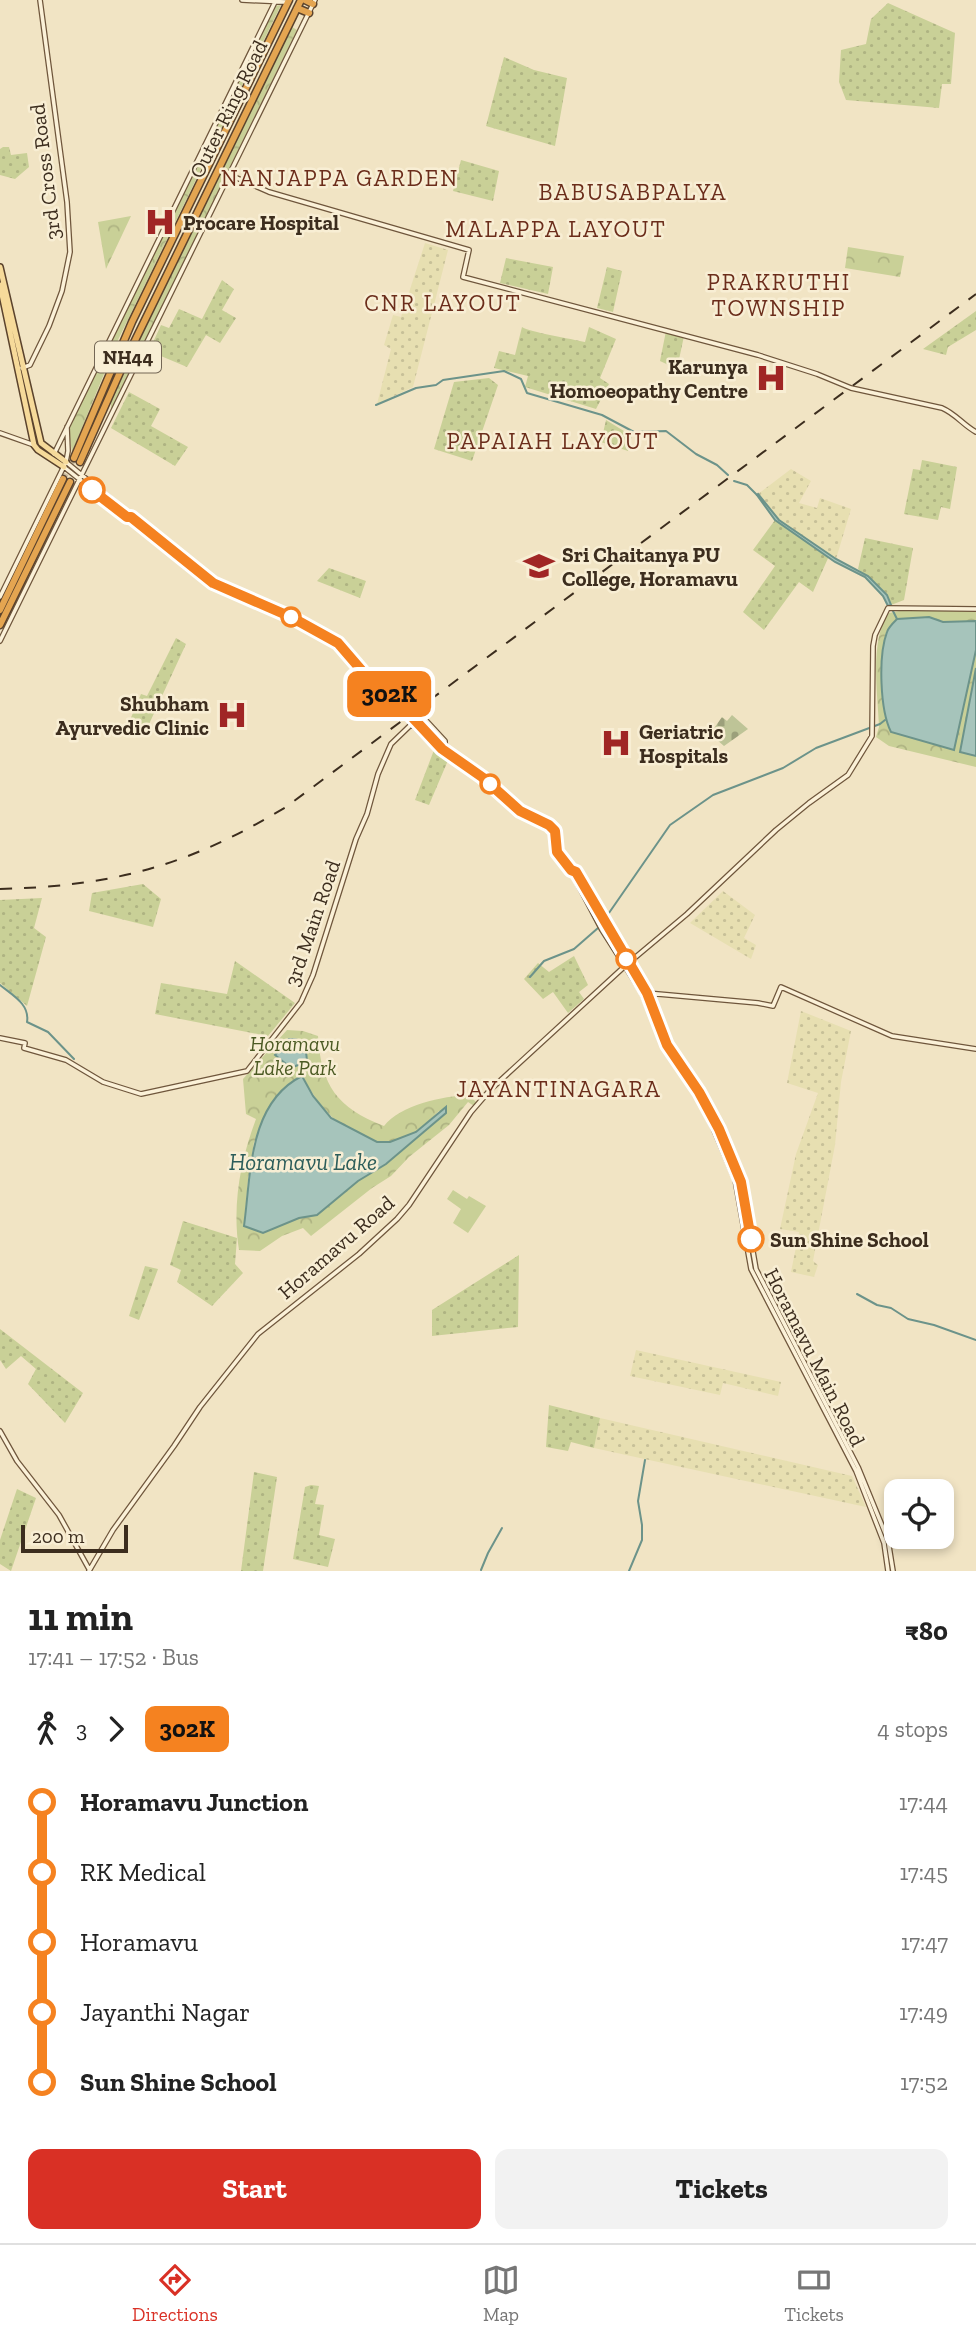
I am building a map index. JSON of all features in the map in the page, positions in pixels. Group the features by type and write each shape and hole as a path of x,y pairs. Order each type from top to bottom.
{"highway":[{"path":"303,0 314,2"},
{"name":"Outer Ring Road","path":"289,1 132,322 77,460 303,0"},
{"path":"297,8 309,13"},
{"path":"0,610 67,481 0,625"}],"main road":[{"path":"0,267 34,445 65,465"},
{"path":"0,285 41,443 65,465"}],"street":[{"name":"3rd Cross Road","path":"21,368 30,365 49,326 62,291 70,251 67,202 40,0"},
{"path":"242,0 289,1"},
{"path":"53,454 276,1"},
{"path":"0,641 314,2"},
{"path":"230,175 269,192 469,250 463,277 597,310 758,355 851,388 942,408 954,413 976,432"},
{"path":"0,597 65,465 68,451 66,425"},
{"path":"0,433 34,445"},
{"path":"65,465 82,474 213,583 316,630 338,643 353,660 362,665 405,706"},
{"path":"65,465 127,517 131,517"},
{"name":"Horamavu Road","path":"89,1571 113,1530 200,1406 258,1334 358,1255 397,1219 471,1112 490,1090 696,906 776,830 848,775 873,732 873,646 875,635 889,607 976,608"},
{"path":"421,715 445,741 445,748 433,746 414,723 421,715"},
{"path":"420,719 445,748 520,811 549,825 555,831 557,852 571,871 576,872 600,921"},
{"name":"3rd Main Road","path":"0,1038 24,1043 24,1048 66,1060 103,1082 141,1094 247,1071 301,1002 313,975 386,754 391,744 414,723"},
{"name":"Horamavu Main Road","path":"600,921 647,993 667,1045 699,1092 733,1163 744,1197 756,1269 858,1467 888,1539 893,1571"},
{"name":"Horamavu Main Road","path":"600,921 606,926 642,993 666,1050 697,1096 727,1159 741,1200 751,1269 856,1471 884,1544 888,1571"},
{"path":"647,993 774,1006 780,987 892,1036 976,1049"},
{"path":"0,1431 17,1461 59,1515 89,1571"}],"shaded area":[{"path":"425,243 448,250 413,387 377,404 391,349 384,345 393,315 401,317"},
{"path":"791,469 811,481 799,503 817,508 820,498 851,509 836,559 779,520 758,494"},
{"path":"723,891 755,915 744,938 756,945 751,959 690,923"},
{"path":"801,1011 851,1031 841,1082 835,1145 813,1261 818,1265 814,1277 791,1272 799,1232 780,1229 796,1154 818,1093 787,1083"},
{"path":"636,1350 781,1382 778,1396 723,1383 720,1395 630,1376"},
{"path":"600,1418 852,1476 866,1507 594,1448"}],"green space":[{"path":"888,3 955,33 951,84 942,84 939,108 846,100 839,82 841,50 866,44 871,19"},
{"path":"281,5 118,340 72,452 68,427 275,6"},
{"path":"292,27 297,30 111,410 111,400 126,368"},
{"path":"504,57 534,70 567,78 555,146 486,126"},
{"path":"9,147 11,155 27,153 29,167 15,179 0,175 0,149"},
{"path":"461,160 499,171 493,201 453,191"},
{"path":"131,216 106,269 98,222"},
{"path":"848,247 904,256 900,277 845,268"},
{"path":"506,258 553,267 548,294 500,283"},
{"path":"607,267 622,271 613,312 597,308"},
{"path":"222,280 234,289 222,310 236,318 220,343 206,335 187,367 149,351 161,325 169,328 179,309 202,319"},
{"path":"976,311 976,330 948,347 946,355 923,349"},
{"path":"522,327 585,342 589,327 616,339 600,378 609,384 596,409 525,387 528,376 494,368 499,351 515,355"},
{"path":"666,331 684,336 677,369 660,361"},
{"path":"489,378 498,385 472,461 434,449 454,382"},
{"path":"129,392 160,409 151,426 188,447 175,466 111,428"},
{"path":"606,420 632,436 628,451 601,442"},
{"path":"922,460 957,467 950,509 941,507 938,520 904,514 913,469 920,470"},
{"path":"775,520 829,556 813,592 799,582 764,630 743,612 775,566 753,550"},
{"path":"865,538 913,548 904,600 891,605 887,594 858,569"},
{"path":"329,568 366,581 360,598 317,581"},
{"path":"904,610 976,610 976,767 889,746 876,737 879,727 876,668 879,637 889,613"},
{"path":"176,638 186,644 144,735 127,727 141,694 147,696"},
{"path":"732,715 748,729 724,746 710,734 722,717 727,721"},
{"path":"434,750 449,758 429,805 415,800"},
{"path":"143,884 161,899 153,927 89,911 92,893"},
{"path":"42,898 34,928 46,937 27,1006 0,983 0,900"},
{"path":"574,956 588,985 579,992 584,999 568,1013 553,992 543,999 524,979 538,963 549,972"},
{"path":"235,961 295,1003 268,1036 155,1014 161,983 227,994"},
{"name":"Horamavu Lake Park","path":"287,1030 303,1031 318,1036 323,1068 334,1093 354,1111 384,1126 400,1112 447,1097 469,1095 477,1103 474,1106 468,1102 449,1125 409,1157 391,1176 311,1236 303,1228 282,1236 260,1251 239,1250 236,1217 239,1184 256,1119 246,1114 243,1079","holes":["304,1078 333,1118 343,1126 377,1142 406,1137 421,1128 439,1111 446,1113 386,1164 358,1181 317,1215 299,1218 263,1233 244,1226 254,1142"]},
{"path":"453,1190 486,1206 468,1233 453,1223 461,1209 447,1199"},
{"path":"183,1221 237,1238 235,1264 243,1273 212,1306 177,1282 181,1270 170,1265"},
{"path":"519,1255 518,1327 432,1336 432,1310"},
{"path":"145,1266 158,1269 139,1320 129,1316"},
{"path":"0,1329 83,1393 65,1423 28,1384 36,1369 21,1356 6,1369 0,1360"},
{"path":"549,1405 600,1418 594,1448 571,1442 568,1451 546,1447"},
{"path":"254,1472 277,1477 263,1571 241,1571"},
{"path":"319,1486 315,1504 324,1505 319,1535 335,1539 328,1567 293,1559 305,1487"},
{"path":"17,1489 36,1498 11,1571 0,1564 0,1540"}],"water":[{"path":"758,494 779,520 836,559 868,576 887,595 891,605 888,606 883,596 865,577 835,562 775,520"},
{"path":"929,617 943,622 976,621 976,650 954,750 891,732 884,710 881,668 888,630 897,619"},
{"path":"976,668 976,756 960,752"},
{"path":"289,1039 303,1044 307,1061 291,1068 275,1055"},
{"name":"Horamavu Lake","path":"302,1076 313,1096 331,1118 377,1142 390,1142 416,1132 446,1107 446,1113 386,1164 358,1181 317,1215 299,1218 263,1233 244,1226 255,1142 271,1104 284,1088"}],"waterway":[{"path":"376,405 416,388 436,385 443,380 504,371 521,379 527,393 602,415 634,432 666,431 728,475"},
{"path":"734,481 747,485 757,495"},
{"path":"892,609 897,619"},
{"path":"602,923 670,825 713,795 783,768 816,748 885,720"},
{"path":"530,977 544,961 574,949 598,928"},
{"path":"0,985 23,1005 27,1022 48,1032 74,1059"},
{"path":"857,1294 877,1305 891,1308 908,1319 976,1340"},
{"path":"629,1571 642,1540 638,1501 645,1460"},
{"path":"481,1570 502,1528"}],"tunnel":[{"path":"63,479 74,458"},
{"path":"407,704 420,718"},
{"path":"403,708 415,723"}],"railway":[{"path":"0,889 79,883 149,869 216,844 286,807 976,294"}],"bus line":[{"name":"302K","path":"92,490 127,517 131,517 213,583 291,617 338,643 363,672 400,704 442,749 482,777 520,811 549,825 555,831 557,852 571,870 576,872 644,987 667,1045 699,1092 719,1129 741,1182 751,1239"}],"place":[{"name":"Procare Hospital","path":"160,222"},
{"name":"Karunya Homoeopathy Centre","path":"771,378"},
{"name":"Sri Chaitanya PU College, Horamavu","path":"539,566"},
{"name":"Shubham Ayurvedic Clinic","path":"232,715"},
{"name":"Geriatric Hospitals","path":"616,743"},
{"name":"Sun Shine School","path":"751,1239"}],"district":[{"name":"NANJAPPA GARDEN","path":"340,178"},
{"name":"BABUSABPALYA","path":"633,192"},
{"name":"MALAPPA LAYOUT","path":"556,229"},
{"name":"PRAKRUTHI TOWNSHIP","path":"779,295"},
{"name":"CNR LAYOUT","path":"443,303"},
{"name":"PAPAIAH LAYOUT","path":"553,441"},
{"name":"JAYANTINAGARA","path":"559,1089"}]}
